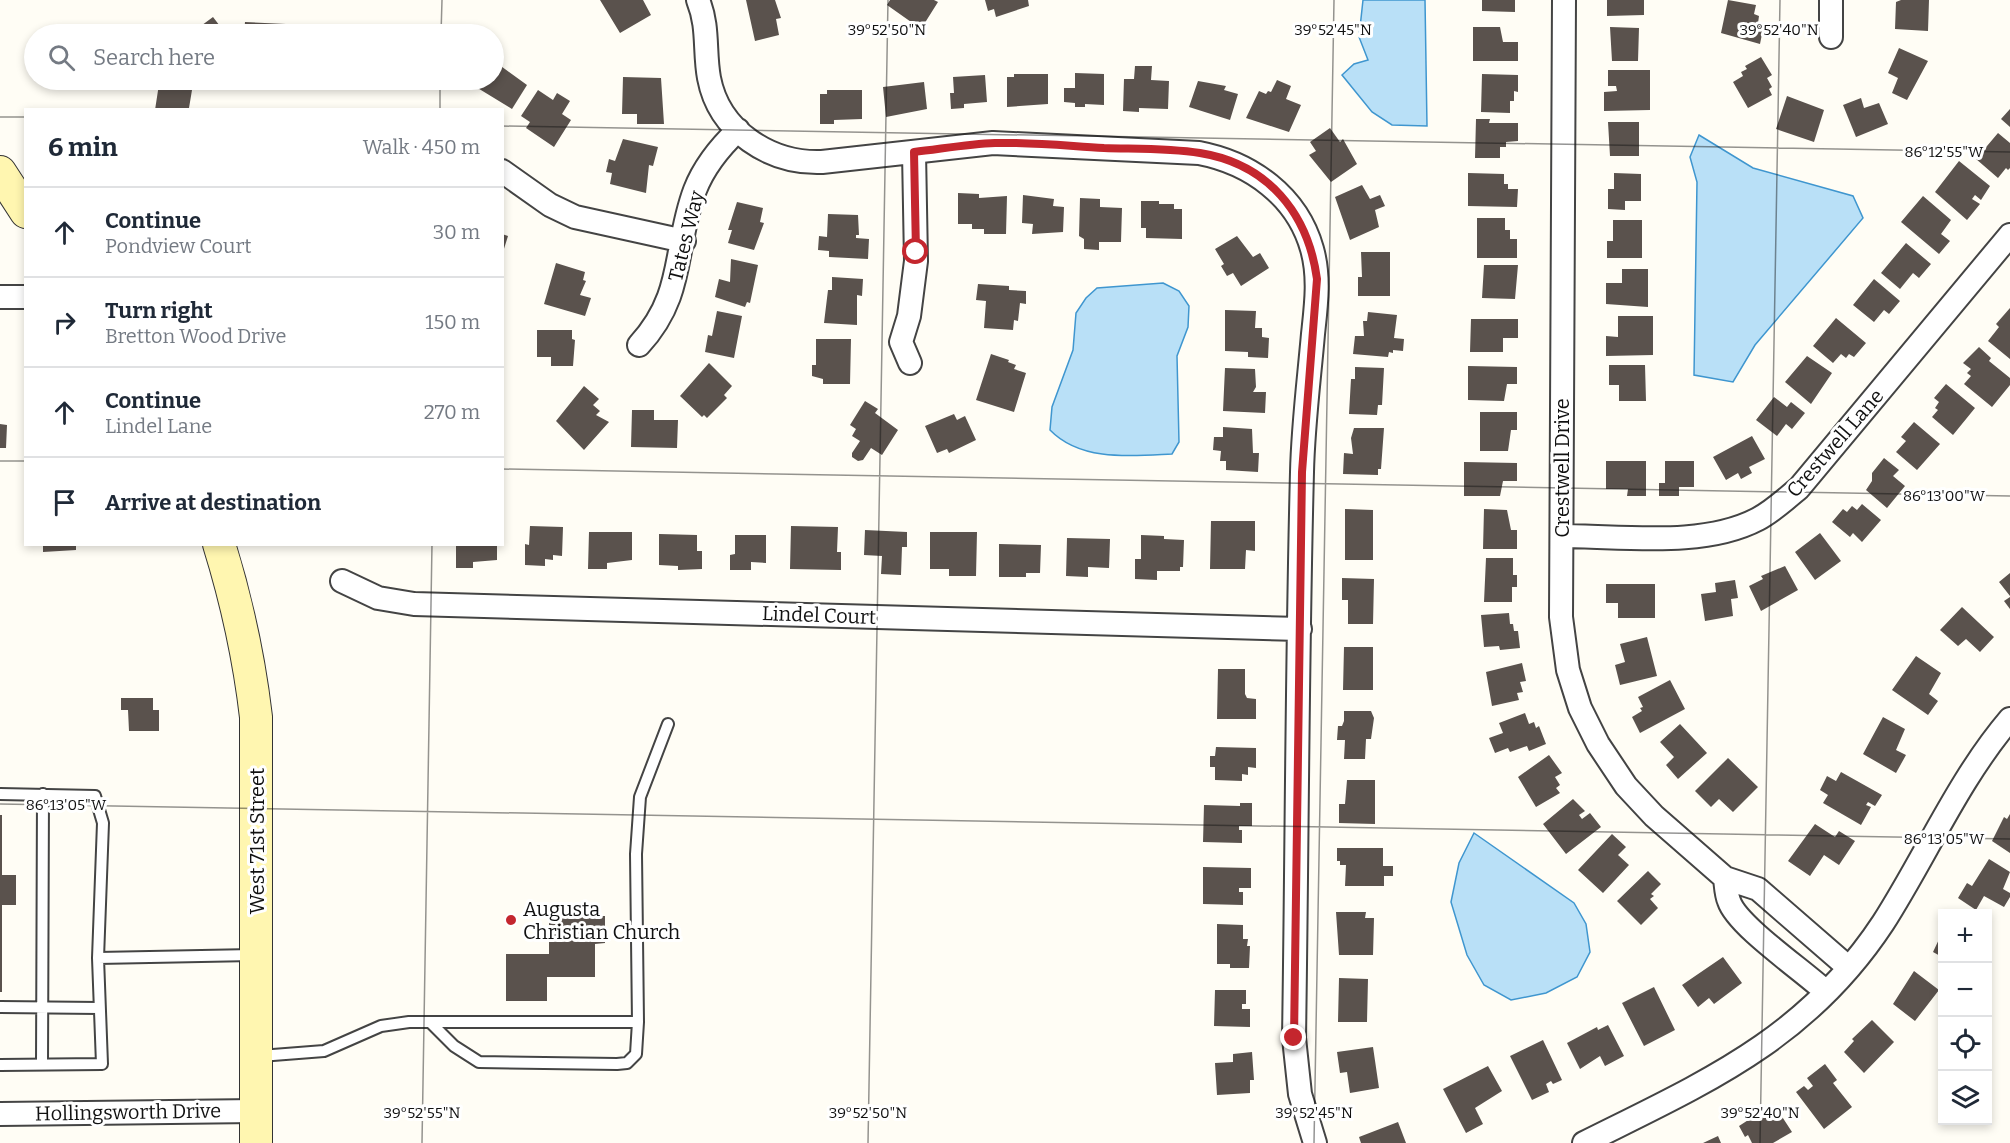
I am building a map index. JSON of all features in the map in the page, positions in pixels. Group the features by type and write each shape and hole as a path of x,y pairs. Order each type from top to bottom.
{"main road":[{"path":"0,172 24,209"},
{"name":"West 71st Street","path":"220,546 235,595 253,681 258,761 256,1143"}],"street":[{"path":"698,0 708,39 708,65 713,91 722,110 738,130 766,151 800,162 822,162 971,145 1016,143 1207,154 1249,170 1277,191 1294,211 1313,252 1316,298 1302,472 1294,1038 1300,1094 1315,1143"},
{"name":"Crestwell Drive","path":"1564,0 1561,617 1564,649 1574,689 1588,727 1632,793 1725,878 1758,889 1848,968"},
{"path":"1831,0 1831,37"},
{"name":"Tates Way","path":"639,345 669,301 695,189 714,155 738,130"},
{"path":"910,363 901,342 914,289 916,261 914,152"},
{"path":"504,172 550,204 574,217 684,241"},
{"name":"Crestwell Lane","path":"1562,536 1702,536 1737,528 1765,515 1799,488 2010,235"},
{"path":"0,297 24,297"},
{"name":"Lindel Court","path":"342,581 378,598 407,604 1300,628"},
{"path":"1584,1143 1737,1065 1783,1033 1826,992 1881,925 1980,758 2010,719"},
{"path":"1725,878 1729,903 1755,934 1806,972 1826,992"},
{"name":"Hollingsworth Drive","path":"0,1114 256,1111"}],"lane":[{"path":"430,1022 464,1054 479,1062 617,1064 627,1063 636,1054 638,1022 636,854 640,797 668,724"},
{"path":"0,794 95,796 102,823 98,958 102,1064 0,1065"},
{"path":"42,1065 43,794"},
{"path":"98,958 257,956"},
{"path":"0,1006 99,1008"},
{"path":"256,1056 324,1051 381,1026 430,1022 638,1022"}],"water":[{"path":"1363,0 1425,0 1427,126 1392,125 1372,112 1342,75 1354,64 1368,60 1359,37"},
{"path":"1699,135 1753,168 1853,196 1863,218 1755,345 1733,382 1694,375 1697,182 1690,157"},
{"path":"1163,283 1179,291 1189,306 1188,327 1177,356 1179,442 1172,454 1108,455 1077,448 1063,440 1050,430 1052,407 1073,350 1076,313 1086,298 1097,288"},
{"path":"1474,833 1574,903 1586,924 1590,952 1577,977 1546,993 1511,1000 1484,985 1467,955 1451,902 1459,863"}],"building":[{"path":"600,0 643,0 651,15 620,33"},
{"path":"746,0 775,0 781,18 776,19 779,35 755,41"},
{"path":"890,0 934,0 938,2 921,29 887,5"},
{"path":"985,0 1028,0 1029,6 996,17 994,9 988,11"},
{"path":"1482,0 1515,0 1515,12 1482,11"},
{"path":"1607,0 1644,0 1644,15 1607,16"},
{"path":"1728,0 1756,5 1754,14 1759,16 1758,23 1764,24 1760,44 1721,33"},
{"path":"1929,0 1928,31 1895,29 1896,2"},
{"path":"213,17 218,24 204,24"},
{"path":"245,22 286,24 245,24"},
{"path":"1473,27 1500,27 1503,42 1518,42 1518,61 1473,61"},
{"path":"1610,27 1639,28 1638,61 1612,61"},
{"path":"1899,48 1928,61 1907,100 1892,93 1898,78 1888,73"},
{"path":"1761,57 1772,75 1767,78 1772,87 1769,89 1772,95 1748,108 1733,82 1743,76 1741,72 1747,69 1745,66"},
{"path":"1135,66 1152,66 1151,80 1169,81 1168,109 1139,108 1139,112 1123,111 1124,79 1134,79"},
{"path":"504,68 527,85 512,109 481,90 504,90"},
{"path":"1608,70 1650,70 1650,110 1604,111 1604,92 1617,91 1616,86 1608,86"},
{"path":"1075,73 1104,74 1104,105 1085,104 1085,107 1075,107 1075,103 1064,102 1064,88 1075,88"},
{"path":"1014,74 1048,74 1048,104 1007,107 1007,77 1014,77"},
{"path":"1482,74 1518,75 1518,92 1514,91 1514,101 1510,101 1510,113 1481,112"},
{"path":"985,75 987,102 964,104 964,108 951,109 950,93 954,93 953,77"},
{"path":"623,77 661,78 664,124 637,124 637,114 622,114"},
{"path":"1277,80 1291,86 1286,99 1301,105 1289,132 1246,118 1259,91 1266,94 1268,91 1271,92"},
{"path":"1198,81 1226,86 1224,90 1238,94 1230,120 1189,107"},
{"path":"924,82 927,109 886,117 883,87"},
{"path":"158,90 192,90 189,108 155,108"},
{"path":"538,90 553,100 557,93 570,101 562,114 571,120 554,147 526,128 530,122 521,116"},
{"path":"827,90 862,90 862,119 834,120 834,124 820,124 820,94 827,94"},
{"path":"1787,96 1824,110 1814,142 1776,129"},
{"path":"1861,98 1864,108 1879,103 1888,124 1856,137 1843,105"},
{"path":"2010,109 2010,127 2001,119"},
{"path":"1476,119 1490,119 1489,123 1518,123 1518,141 1506,142 1506,147 1500,147 1500,158 1475,158"},
{"path":"1608,122 1639,122 1639,156 1610,156"},
{"path":"1330,128 1340,142 1343,139 1357,164 1331,182 1309,155 1316,151 1310,142"},
{"path":"1998,133 2010,143 2010,168 2008,170 2006,168 1998,178 1976,159"},
{"path":"623,139 658,147 653,166 649,165 646,193 610,184 612,173 606,172 609,159 615,161"},
{"path":"1959,161 1990,186 1981,200 1975,195 1972,199 1980,204 1967,220 1935,192"},
{"path":"1468,173 1504,174 1504,184 1508,184 1508,189 1518,189 1517,207 1468,206"},
{"path":"1614,173 1641,174 1641,201 1625,201 1625,210 1608,209 1608,189 1614,189"},
{"path":"1362,185 1370,199 1380,195 1385,206 1375,210 1379,227 1350,240 1335,197"},
{"path":"958,193 979,194 979,198 1007,196 1006,234 984,234 984,229 972,229 972,224 958,224"},
{"path":"1023,195 1054,199 1053,206 1064,207 1063,232 1032,234 1033,224 1022,223"},
{"path":"1923,196 1951,220 1941,234 1950,241 1939,254 1901,222"},
{"path":"1080,198 1100,199 1100,207 1122,208 1121,242 1099,242 1099,250 1084,249 1084,239 1079,236"},
{"path":"1141,201 1159,201 1159,204 1174,204 1174,209 1182,209 1182,239 1146,238 1146,228 1141,228"},
{"path":"737,202 763,208 760,222 764,223 754,250 728,243 732,230 728,230"},
{"path":"828,214 858,215 859,235 856,235 856,238 869,239 868,259 829,257 829,251 818,250 819,236 827,237"},
{"path":"1477,218 1505,218 1505,230 1510,230 1510,239 1517,239 1517,258 1477,258"},
{"path":"1613,220 1642,220 1642,258 1607,258 1607,241 1613,241"},
{"path":"504,235 508,236 504,249"},
{"path":"1237,236 1253,257 1260,253 1269,268 1241,286 1233,273 1227,276 1221,266 1224,264 1215,249"},
{"path":"1906,243 1931,264 1919,278 1913,273 1900,289 1881,273"},
{"path":"1361,252 1390,252 1390,296 1358,296 1358,277 1362,277"},
{"path":"731,259 758,265 750,303 747,302 745,307 715,297 719,279 730,282"},
{"path":"556,263 585,272 583,280 586,281 580,295 591,298 585,316 544,304"},
{"path":"1484,265 1518,265 1515,299 1482,298"},
{"path":"1622,269 1648,269 1648,307 1606,304 1606,283 1622,283"},
{"path":"832,277 863,279 862,296 857,295 857,325 824,323 828,290 832,290"},
{"path":"1874,279 1900,301 1889,314 1884,310 1874,322 1853,305"},
{"path":"978,284 1009,286 1009,290 1026,291 1026,304 1020,303 1018,321 1014,320 1013,330 984,328 986,301 976,300"},
{"path":"2010,308 2010,359 1988,341 1999,327 1996,324"},
{"path":"1225,310 1256,311 1255,328 1262,328 1262,337 1269,338 1268,358 1248,357 1248,352 1225,351"},
{"path":"717,311 742,316 734,358 705,352 708,335 712,336"},
{"path":"1368,312 1397,315 1394,338 1404,339 1403,351 1393,350 1393,353 1389,352 1388,357 1353,354 1355,336 1364,336 1363,321 1367,321"},
{"path":"1618,316 1653,316 1653,355 1606,356 1606,336 1618,337"},
{"path":"1836,318 1866,343 1854,357 1849,354 1846,358 1841,354 1833,363 1813,346"},
{"path":"1471,319 1518,319 1518,338 1503,338 1503,352 1470,352"},
{"path":"537,330 572,330 572,339 575,340 573,366 551,366 551,357 537,357"},
{"path":"816,339 851,339 850,384 823,384 823,379 812,376 812,365 816,365"},
{"path":"1979,347 1991,358 1989,361 2010,378 2010,385 1992,407 1964,384 1971,376 1967,373 1971,369 1963,363"},
{"path":"991,354 1009,360 1008,362 1016,365 1014,369 1026,373 1014,412 976,400"},
{"path":"1807,356 1832,373 1811,404 1785,382"},
{"path":"709,363 732,386 724,395 727,398 707,418 704,415 702,417 680,396"},
{"path":"1609,365 1645,365 1646,401 1619,401 1619,385 1609,385"},
{"path":"1468,366 1517,367 1517,384 1507,384 1504,401 1468,400"},
{"path":"1355,367 1384,368 1382,405 1378,405 1377,415 1349,414 1351,379 1355,379"},
{"path":"1225,368 1255,369 1256,387 1253,392 1266,392 1265,413 1223,411"},
{"path":"1946,384 1975,408 1953,435 1932,417 1938,410 1935,408 1939,402 1934,398"},
{"path":"584,386 599,399 593,405 600,411 596,415 609,422 584,450 556,421"},
{"path":"1774,397 1787,407 1791,402 1805,413 1792,429 1786,424 1777,436 1756,420"},
{"path":"865,401 878,409 875,413 898,430 882,455 871,448 863,460 858,461 852,457 852,453 860,441 852,436 856,429 850,425"},
{"path":"632,410 654,410 654,420 678,420 677,448 631,447"},
{"path":"1480,412 1517,412 1517,430 1511,430 1508,451 1480,451"},
{"path":"954,414 957,420 965,416 976,440 949,453 947,449 937,453 925,426"},
{"path":"1914,422 1940,444 1917,470 1896,452 1906,441 1901,437"},
{"path":"0,424 7,425 6,448 0,448"},
{"path":"1223,427 1252,429 1253,453 1259,453 1258,472 1226,470 1226,461 1220,461 1221,451 1213,450 1214,437 1223,437"},
{"path":"1354,428 1384,428 1381,469 1378,469 1378,475 1343,474 1344,453 1353,454 1351,438"},
{"path":"1752,436 1765,459 1749,467 1752,473 1741,479 1738,473 1726,480 1713,457"},
{"path":"1884,458 1899,470 1893,476 1905,486 1887,508 1866,490 1872,481 1872,473"},
{"path":"1606,461 1646,461 1646,496 1627,496 1628,489 1606,489"},
{"path":"1665,461 1694,461 1694,487 1679,487 1679,496 1659,496 1659,483 1665,483"},
{"path":"1464,462 1517,463 1517,481 1503,481 1500,496 1464,496"},
{"path":"1862,504 1881,520 1862,542 1853,533 1850,537 1832,522 1843,509 1847,512 1852,506 1857,510"},
{"path":"1345,509 1373,510 1373,560 1345,560"},
{"path":"1484,509 1507,510 1511,530 1517,530 1517,549 1483,549"},
{"path":"1211,521 1255,521 1255,551 1246,550 1245,569 1210,569"},
{"path":"530,526 563,527 562,556 553,555 553,560 545,559 545,566 525,565 525,544 529,545"},
{"path":"791,526 838,527 837,552 841,552 841,570 790,569"},
{"path":"865,530 907,532 907,547 902,547 901,575 881,574 882,556 864,555"},
{"path":"589,532 632,532 632,560 607,563 607,569 588,569"},
{"path":"930,532 977,532 976,576 949,576 949,569 930,569"},
{"path":"1820,533 1841,561 1815,580 1795,552"},
{"path":"659,534 697,535 697,551 702,551 702,569 678,570 678,566 659,565"},
{"path":"735,535 766,535 766,563 751,562 751,570 730,570 730,555 735,554"},
{"path":"1141,535 1184,540 1183,567 1180,567 1180,571 1157,571 1157,580 1135,579 1135,559 1141,559"},
{"path":"1067,538 1110,539 1109,568 1088,567 1088,577 1066,576"},
{"path":"999,544 1041,545 1040,573 1026,573 1026,577 999,577"},
{"path":"43,546 76,546 76,550 43,552"},
{"path":"456,546 497,546 497,560 473,562 473,568 456,568"},
{"path":"1486,558 1513,558 1513,575 1517,575 1517,587 1512,587 1512,602 1484,602"},
{"path":"1785,566 1798,590 1761,611 1749,586 1763,579 1761,576"},
{"path":"2010,573 2010,596 1999,582"},
{"path":"1342,578 1374,579 1373,624 1348,624 1348,600 1342,600"},
{"path":"1735,580 1738,598 1731,599 1733,616 1705,621 1701,594 1716,592 1715,583"},
{"path":"1606,584 1655,584 1655,618 1618,618 1618,603 1606,603"},
{"path":"2010,597 2010,609 2004,601"},
{"path":"1962,607 1994,637 1980,652 1966,639 1958,646 1940,630"},
{"path":"1509,613 1510,624 1513,624 1514,631 1518,631 1520,648 1500,650 1499,646 1484,647 1481,615"},
{"path":"1647,637 1657,676 1620,685 1615,665 1625,662 1620,644"},
{"path":"1344,647 1373,647 1373,690 1343,690"},
{"path":"1916,656 1941,673 1929,694 1938,701 1928,715 1892,690"},
{"path":"1522,663 1526,681 1520,682 1523,692 1517,693 1519,700 1492,706 1486,672"},
{"path":"1218,669 1245,669 1245,694 1247,698 1256,699 1256,719 1217,719"},
{"path":"1670,680 1685,709 1640,733 1632,717 1642,711 1640,708 1643,707 1638,697"},
{"path":"121,698 153,698 153,710 159,710 159,731 129,731 128,710 121,710"},
{"path":"1344,711 1371,711 1374,718 1371,739 1366,739 1365,759 1344,759 1345,740 1337,740 1338,726 1342,726 1344,721"},
{"path":"1525,713 1529,724 1534,722 1536,728 1539,726 1546,744 1529,751 1527,746 1510,752 1508,748 1495,753 1489,738 1503,733 1499,723"},
{"path":"1883,717 1905,729 1896,750 1906,755 1896,773 1863,754"},
{"path":"1680,724 1707,753 1678,779 1666,765 1674,757 1660,742"},
{"path":"1216,747 1256,748 1256,768 1248,767 1248,775 1242,774 1242,781 1215,780 1215,767 1210,767 1210,756 1215,756"},
{"path":"1549,755 1562,773 1555,777 1560,785 1556,788 1560,793 1536,807 1518,777"},
{"path":"1728,758 1758,787 1733,812 1719,799 1711,807 1695,791"},
{"path":"1841,772 1882,795 1875,806 1868,802 1866,805 1871,807 1861,825 1823,803 1828,795 1820,790 1827,776 1836,781"},
{"path":"1347,780 1375,780 1375,824 1339,823 1339,804 1345,804"},
{"path":"1573,799 1585,811 1579,815 1582,819 1590,813 1601,827 1566,854 1543,824"},
{"path":"1240,803 1252,803 1252,826 1239,826 1239,830 1242,830 1242,843 1203,842 1204,805 1240,806"},
{"path":"2010,814 2010,853 1992,841 2004,817 2007,819"},
{"path":"0,815 2,815 2,875 16,875 16,905 2,905 2,992 0,992"},
{"path":"1815,824 1835,837 1839,831 1855,841 1839,865 1824,855 1810,876 1788,861"},
{"path":"1612,834 1626,847 1618,855 1629,865 1603,893 1578,870"},
{"path":"1337,848 1383,848 1383,866 1393,866 1393,876 1384,876 1384,886 1345,886 1346,865 1340,865 1340,861 1337,861"},
{"path":"1989,859 2010,872 2003,889 2010,893 2010,897 2004,907 1984,896 1974,909 1958,898 1967,883 1972,886"},
{"path":"1203,867 1251,868 1251,888 1239,888 1239,892 1243,892 1243,905 1203,904"},
{"path":"1648,871 1661,884 1651,894 1654,896 1650,899 1658,908 1641,925 1617,901"},
{"path":"553,911 591,911 591,916 605,916 605,943 595,944 595,977 547,977 547,1001 506,1001 506,954 549,954 549,919 553,920"},
{"path":"1336,912 1366,912 1365,918 1374,918 1373,955 1339,955"},
{"path":"1217,924 1243,925 1243,939 1248,939 1247,946 1250,946 1249,968 1230,968 1230,964 1217,964"},
{"path":"1938,941 1938,955 1933,952"},
{"path":"1723,957 1742,983 1714,1004 1709,998 1698,1007 1682,985"},
{"path":"1914,971 1938,989 1915,1021 1893,1004"},
{"path":"1339,978 1368,979 1367,1022 1338,1022"},
{"path":"1654,987 1675,1030 1644,1046 1622,1003"},
{"path":"1215,990 1246,990 1246,1004 1242,1004 1242,1009 1250,1009 1250,1027 1214,1026"},
{"path":"1872,1020 1894,1042 1864,1073 1844,1052 1854,1041 1852,1039"},
{"path":"1608,1025 1624,1056 1605,1066 1600,1056 1580,1069 1567,1043 1597,1027 1598,1030"},
{"path":"1543,1040 1562,1080 1546,1084 1549,1092 1532,1100 1510,1056"},
{"path":"1373,1047 1379,1088 1350,1093 1347,1072 1340,1073 1337,1052"},
{"path":"1252,1052 1254,1080 1250,1080 1250,1093 1217,1095 1215,1063 1233,1062 1233,1054"},
{"path":"1825,1064 1837,1080 1833,1083 1852,1107 1824,1129 1796,1092 1804,1086 1808,1090 1813,1086 1807,1078"},
{"path":"1488,1066 1502,1091 1475,1108 1483,1124 1466,1133 1443,1089"},
{"path":"1777,1109 1792,1132 1773,1143 1752,1143 1748,1135 1745,1137 1739,1126 1756,1115 1759,1119"},
{"path":"1398,1122 1406,1143 1361,1143 1359,1137"},
{"path":"1718,1136 1721,1143 1703,1143"}],"place":[{"name":"Augusta Christian Church","path":"511,920"}],"route":[{"path":"916,252 914,152 993,143 1190,152 1225,159 1249,170 1277,191 1294,211 1306,235 1313,252 1317,279 1302,472 1294,1038"}]}
